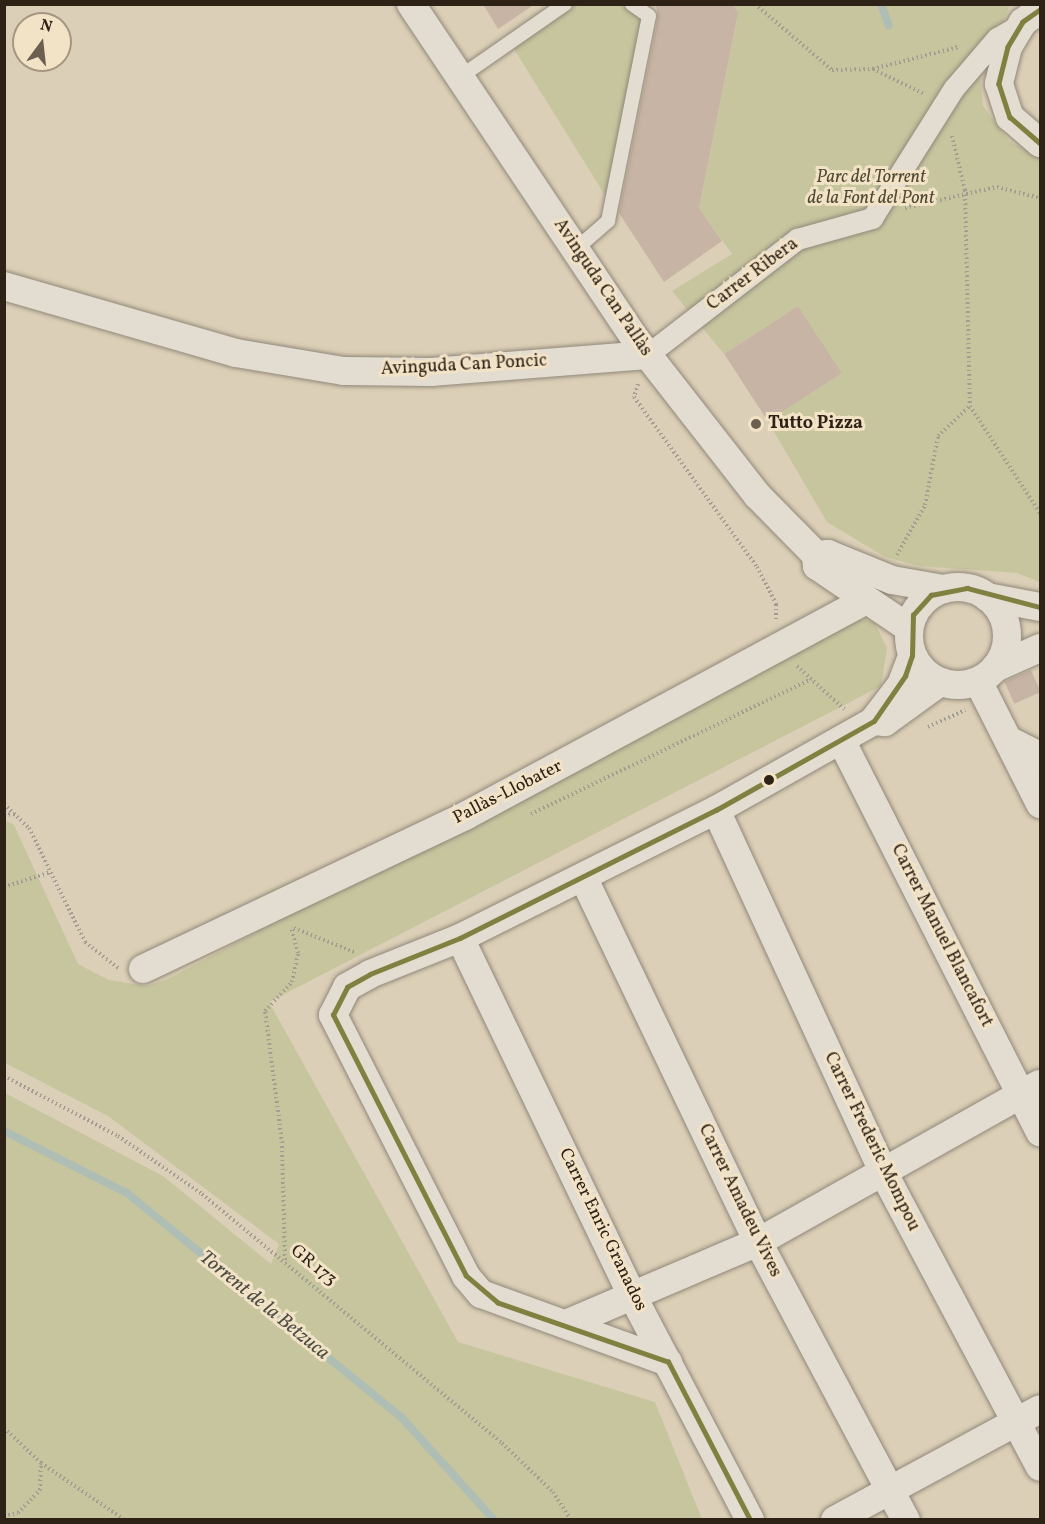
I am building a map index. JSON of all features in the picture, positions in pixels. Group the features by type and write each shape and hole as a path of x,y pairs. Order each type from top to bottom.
{"street":[{"name":"Avinguda Can Pallàs","path":"411,4 647,355 757,495 816,555 818,566 866,600 911,642"},
{"path":"872,218 944,104 993,44 1032,16"},
{"path":"1032,16 1008,48 999,84 1010,117 1041,142"},
{"name":"Carrer Ribera","path":"647,355 797,239 872,218"},
{"name":"Avinguda Can Poncic","path":"4,286 236,353 345,371 431,372 647,355"},
{"path":"816,555 828,554 884,578 943,589 967,588 987,597 1041,607"},
{"path":"859,729 901,685 921,604 943,589"},
{"path":"986,674 1005,648 1005,625 987,597"},
{"name":"Pallàs-Llobater","path":"143,969 271,909 567,763 776,647 866,600"},
{"path":"911,642 940,682"},
{"path":"668,1362 566,1324 498,1303 466,1276 333,1015 347,987 460,938 716,810 859,729 885,722 940,682 986,674 1041,648"},
{"path":"986,674 1008,740 1041,804"},
{"name":"Carrer Manuel Blancafort","path":"859,729 1032,1088 1041,1132"},
{"path":"1008,740 1041,756"},
{"name":"Carrer Frederic Mompou","path":"716,810 882,1170 1028,1415 1041,1467"},
{"name":"Carrer Amadeu Vives","path":"583,876 758,1242 906,1520"},
{"name":"Carrer Enric Granados","path":"460,938 632,1295 750,1520"},
{"path":"566,1324 758,1242 882,1170 1032,1088"},
{"path":"835,1520 1028,1415"}],"lane":[{"path":"460,78 565,4"},
{"path":"576,249 608,221 650,16 632,4"}],"path":[{"path":"755,4 832,70 873,69 939,49 993,44"},
{"path":"873,69 944,104 964,190 969,406 1041,513"},
{"path":"872,218 964,190 997,187 1041,198"},
{"path":"647,355 634,397 757,567 776,604 776,647 811,679 859,729"},
{"path":"884,578 925,505 938,436 969,406"},
{"path":"519,819 811,679"},
{"path":"4,804 16,814 51,872 95,954 117,967 143,969"},
{"path":"4,815 16,814"},
{"path":"4,887 51,872"},
{"path":"271,909 292,928 391,966"},
{"path":"292,928 303,923"},
{"path":"285,1261 282,1143 265,1011 292,982 298,952 292,928"},
{"name":"GR 173","path":"4,1076 118,1136 285,1261 529,1467 572,1520"},
{"path":"4,1428 41,1462 125,1520"},
{"path":"4,1516 18,1513 40,1490 41,1462"}],"green space":[{"path":"567,5 620,5 646,18 608,200 509,41"},
{"name":"Parc del Torrent de la Font del Pont","path":"732,5 1010,5 980,78 983,106 1009,141 1040,158 1040,582 1017,573 919,566 885,557 827,522 767,420 841,373 798,306 724,354 672,291 732,254 699,208 738,14"},
{"path":"854,616 874,622 887,648 881,686 269,1002 458,1342 655,1402 702,1519 5,1519 5,1093 163,1176 271,1264 279,1244 108,1116 5,1063 4,820 14,825 78,964 109,980 146,986 166,980"}],"building":[{"path":"483,4 535,4 498,29"},
{"path":"656,4 732,4 738,13 699,208 722,241 664,282 619,213 658,18"},
{"path":"798,306 842,373 768,421 724,354"},
{"path":"1031,670 1040,692 1014,704 1005,682"}],"waterway":[{"path":"881,4 889,26"},
{"name":"Torrent de la Betzuca","path":"4,1131 127,1193 401,1417 494,1520"}],"transit line":[{"path":"1040,10 1023,22 1008,47 999,84 1010,117 1040,143"},
{"path":"750,1520 668,1362 498,1303 466,1276 333,1015 347,987 370,974 460,938 716,810 874,721 905,676 912,656 913,615 931,595 967,588 1040,607"}],"place":[{"name":"Tutto Pizza","path":"756,424"}]}
